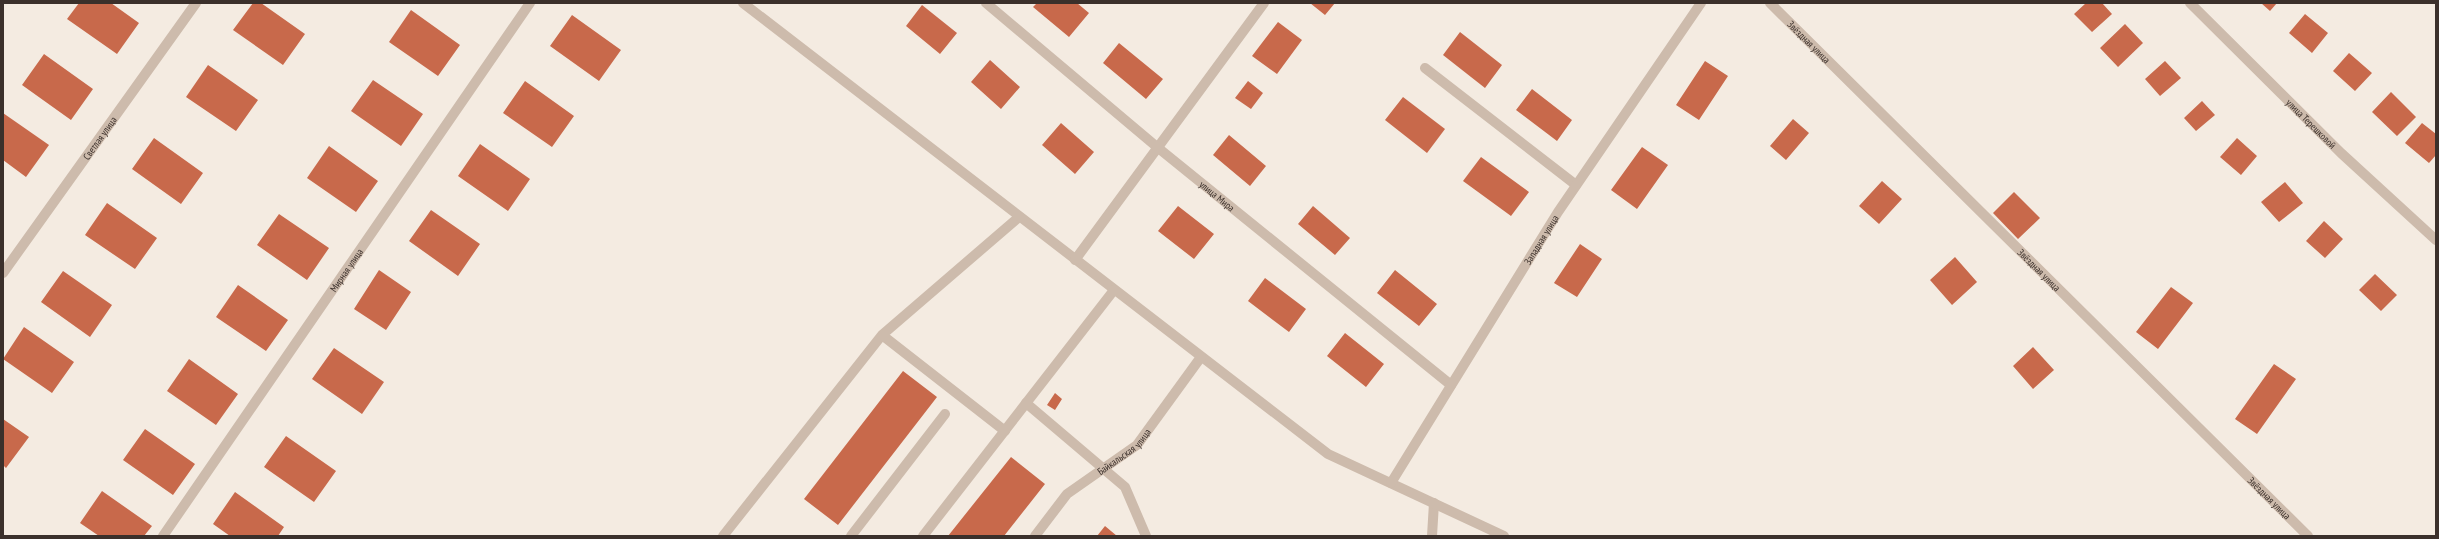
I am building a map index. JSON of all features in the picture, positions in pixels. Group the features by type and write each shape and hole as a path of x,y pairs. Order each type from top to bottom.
{"street":[{"name":"Светлая улица","path":"3,273 196,3"},
{"name":"Мирная улица","path":"163,536 530,3"},
{"path":"743,3 1074,260 1328,454 1504,536"},
{"name":"улица Мира","path":"986,3 1156,147 1451,385"},
{"path":"1074,260 1156,147 1264,3"},
{"name":"Западная улица","path":"1391,483 1576,185 1701,3"},
{"name":"Звёздная улица","path":"1770,3 2308,536"},
{"name":"улица Терешковой","path":"2190,3 2341,153 2436,240"},
{"path":"1425,68 1576,185"},
{"path":"723,536 882,335 1019,217"},
{"path":"923,536 1114,290"},
{"path":"882,335 1005,431"},
{"name":"Байкальская улица","path":"1035,536 1067,494 1137,445 1201,357"},
{"path":"1026,403 1125,487 1146,536"},
{"path":"851,536 851,533 945,414"},
{"path":"1432,536 1434,503"}],"building":[{"path":"79,3 111,3 139,23 117,54 67,19"},
{"path":"253,3 261,3 305,34 283,65 233,30"},
{"path":"1037,3 1077,3 1089,13 1069,37 1033,7"},
{"path":"1310,3 1335,3 1325,15"},
{"path":"2086,3 2102,3 2112,14 2092,32 2074,14"},
{"path":"2261,3 2277,3 2270,11"},
{"path":"922,5 957,33 940,54 906,26"},
{"path":"411,10 460,45 438,76 389,42"},
{"path":"2305,14 2328,33 2312,53 2289,33"},
{"path":"572,15 621,50 599,81 550,46"},
{"path":"1278,22 1302,40 1277,74 1252,56"},
{"path":"2125,24 2143,43 2118,67 2100,48"},
{"path":"1460,32 1502,65 1485,88 1443,55"},
{"path":"1119,43 1163,79 1146,99 1103,63"},
{"path":"2349,53 2372,73 2355,91 2333,71"},
{"path":"44,54 93,89 71,120 22,85"},
{"path":"990,60 1020,87 1001,109 971,82"},
{"path":"1705,61 1728,76 1699,120 1676,105"},
{"path":"2165,61 2181,78 2160,96 2145,79"},
{"path":"208,65 258,100 236,131 186,97"},
{"path":"373,80 423,114 401,146 351,111"},
{"path":"525,81 574,116 552,147 503,113"},
{"path":"1248,81 1263,93 1251,109 1235,98"},
{"path":"1532,89 1572,120 1557,141 1516,110"},
{"path":"2391,92 2416,117 2397,136 2372,112"},
{"path":"1403,97 1445,129 1427,153 1385,120"},
{"path":"2202,101 2215,115 2196,131 2184,118"},
{"path":"3,113 49,145 26,177 3,160"},
{"path":"1793,119 1809,133 1786,160 1770,146"},
{"path":"1061,123 1094,152 1075,174 1042,145"},
{"path":"2422,123 2436,134 2436,155 2429,163 2405,143"},
{"path":"1229,135 1266,166 1250,186 1213,155"},
{"path":"154,138 203,173 181,204 132,169"},
{"path":"2237,138 2257,156 2241,175 2220,157"},
{"path":"480,144 530,179 508,211 458,176"},
{"path":"329,146 378,181 356,212 307,178"},
{"path":"1642,147 1668,165 1637,209 1611,190"},
{"path":"1481,157 1529,192 1511,216 1463,181"},
{"path":"1882,181 1902,199 1879,224 1859,206"},
{"path":"2285,182 2303,203 2279,222 2261,202"},
{"path":"2014,192 2040,218 2018,239 1993,213"},
{"path":"107,203 157,238 135,269 85,235"},
{"path":"1178,206 1214,234 1194,259 1158,231"},
{"path":"1313,206 1350,238 1335,255 1298,224"},
{"path":"431,210 480,244 458,276 409,241"},
{"path":"279,214 329,248 307,280 257,245"},
{"path":"2324,221 2343,239 2325,258 2306,241"},
{"path":"1580,244 1602,259 1577,297 1554,283"},
{"path":"1955,257 1977,282 1952,305 1930,280"},
{"path":"379,270 411,292 386,330 354,309"},
{"path":"1395,270 1437,304 1419,326 1377,293"},
{"path":"63,271 112,305 90,337 41,302"},
{"path":"2375,274 2397,295 2381,311 2359,290"},
{"path":"1265,278 1306,309 1289,332 1248,301"},
{"path":"238,285 288,320 266,351 216,317"},
{"path":"2171,287 2193,303 2158,349 2136,332"},
{"path":"24,327 74,362 52,393 3,359"},
{"path":"1345,333 1384,364 1366,387 1327,356"},
{"path":"2033,347 2054,370 2033,389 2013,366"},
{"path":"334,348 384,382 362,414 312,379"},
{"path":"189,359 238,394 216,425 167,391"},
{"path":"2274,364 2296,379 2257,434 2235,419"},
{"path":"903,371 937,397 838,525 804,499"},
{"path":"1055,393 1062,399 1055,410 1047,405"},
{"path":"3,419 29,437 6,468 3,465"},
{"path":"145,429 195,464 173,495 123,460"},
{"path":"286,436 336,471 314,502 264,467"},
{"path":"1011,457 1045,484 1004,536 948,536"},
{"path":"102,491 152,526 144,536 99,536 80,523"},
{"path":"235,492 284,527 278,536 230,536 213,524"},
{"path":"1105,526 1117,536 1097,536"}]}
